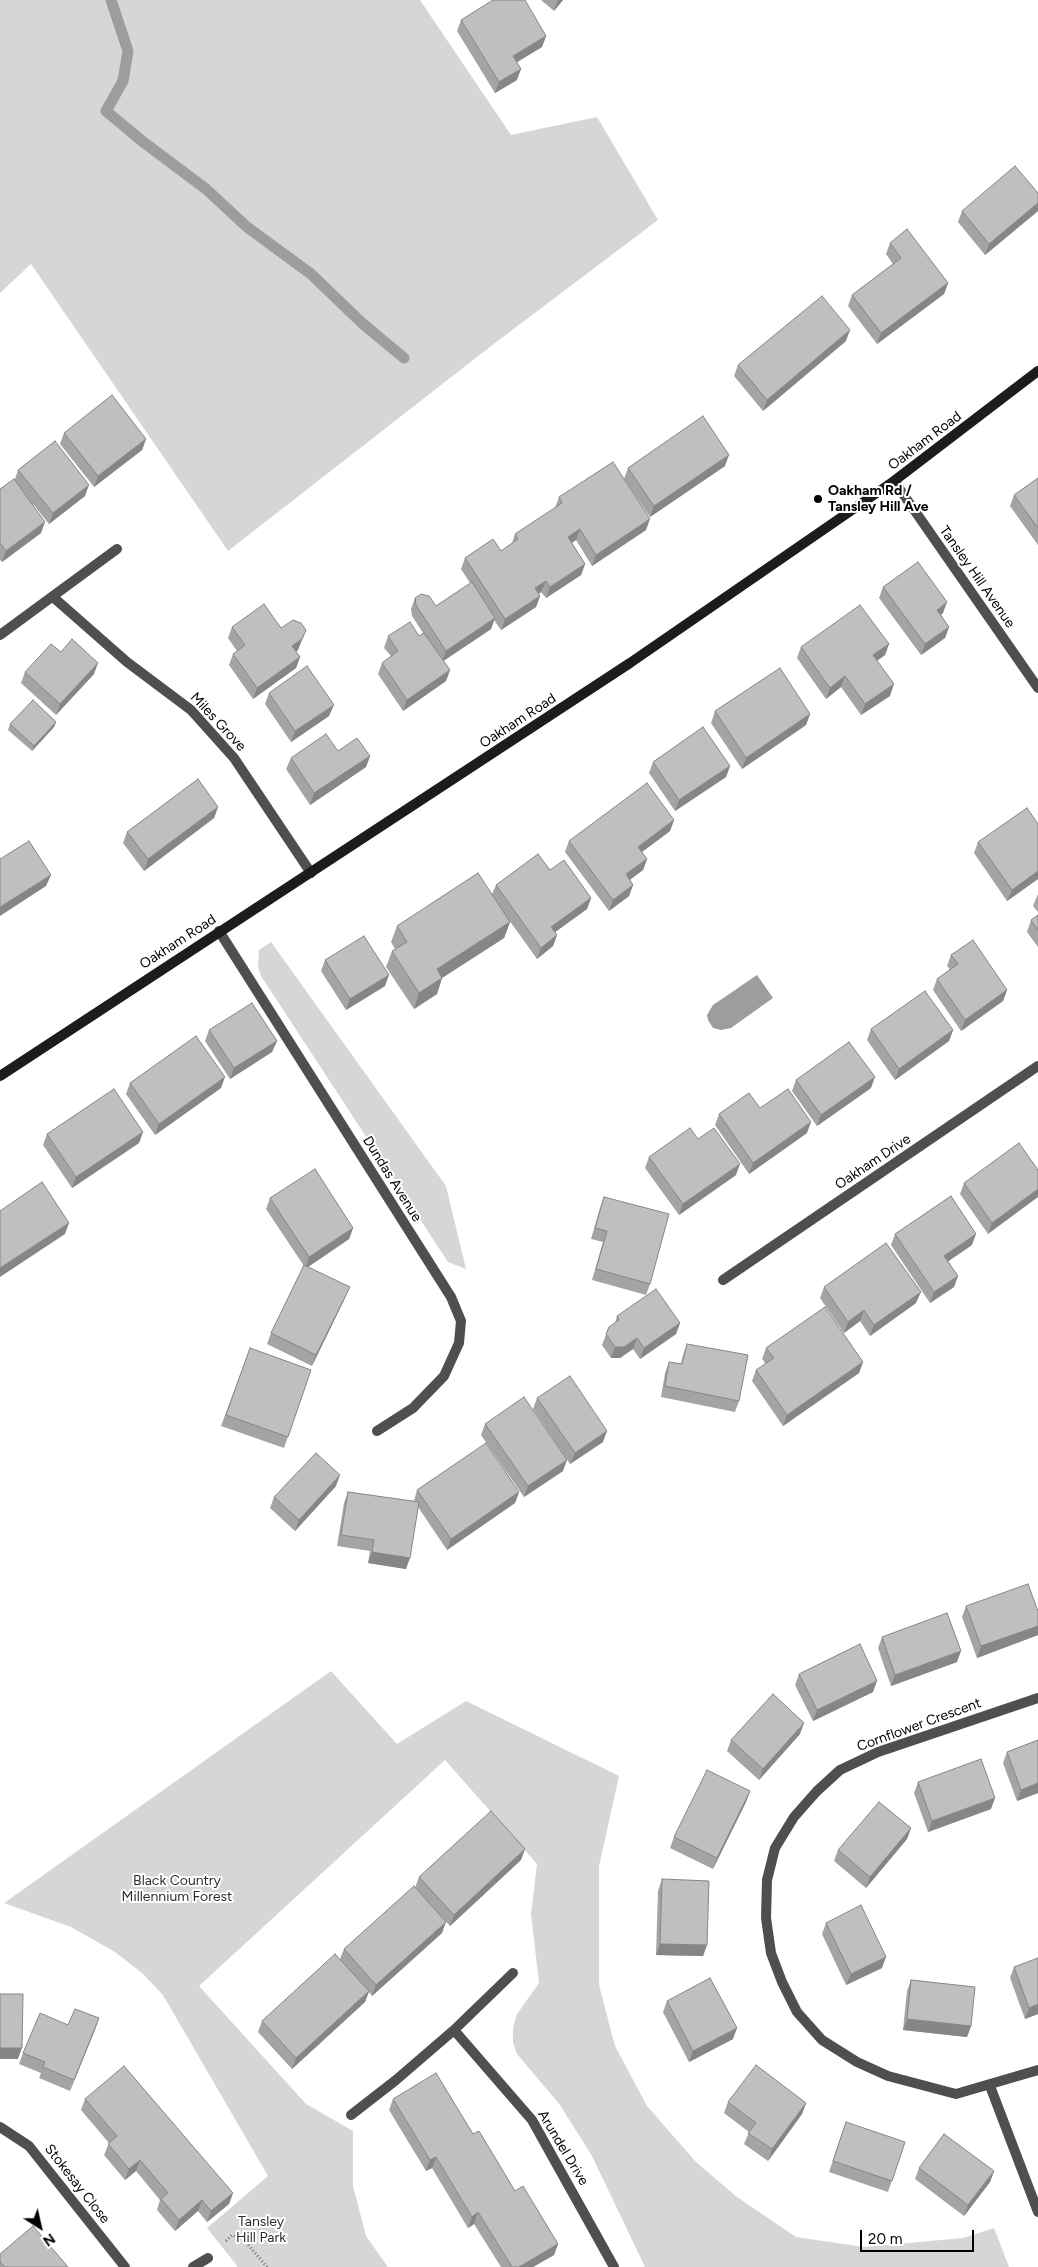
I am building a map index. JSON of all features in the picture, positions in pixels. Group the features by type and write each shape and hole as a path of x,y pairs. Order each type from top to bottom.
{"street":[{"name":"Oakham Road","path":"0,1076 630,664 894,482 1038,371"},
{"name":"Tansley Hill Avenue","path":"894,482 1038,688"},
{"path":"0,635 117,549"},
{"name":"Miles Grove","path":"53,597 127,662 191,710 234,758 312,873"},
{"name":"Dundas Avenue","path":"219,931 451,1297 461,1321 459,1343 444,1376 412,1408 377,1431"},
{"name":"Oakham Drive","path":"723,1280 1038,1066"},
{"name":"Cornflower Crescent","path":"1038,1698 878,1752 840,1770 817,1791 794,1817 775,1848 767,1880 766,1918 770,1953 797,2012 822,2040 857,2062 888,2076 926,2088 956,2094 990,2086 1038,2070"},
{"path":"351,2115 396,2080 454,2030 513,1973"},
{"name":"Arundel Drive","path":"454,2030 532,2120 614,2267"},
{"path":"990,2086 1038,2212"},
{"name":"Stokesay Close","path":"0,2127 29,2146 125,2267"},
{"path":"193,2267 208,2258"}],"path":[{"path":"208,2258 232,2235 244,2240 267,2267"}],"green space":[{"path":"0,0 420,0 511,135 597,117 658,220 495,343 228,551 31,264 0,293"},
{"path":"271,942 446,1186 466,1269 448,1262 261,976 258,967 259,950"},
{"name":"Black Country Millennium Forest","path":"331,1671 397,1744 466,1701 619,1776 599,1866 599,1985 615,2046 647,2106 696,2162 737,2197 796,2237 864,2247 963,2238 994,2228 1009,2267 645,2267 592,2156 560,2105 517,2054 513,2043 513,2028 517,2014 539,1983 531,1914 537,1864 445,1760 199,1986 306,2104 353,2131 353,2186 366,2236 388,2267 238,2267 207,2228 268,2176 163,1995 142,1973 115,1952 71,1927 4,1903"}],"shaded area":[{"path":"757,975 773,998 731,1028 721,1030 713,1028 707,1015 713,1005"}],"building":[{"path":"493,0 525,0 546,36 513,56 521,69 499,82 461,20"},
{"path":"1015,166 1038,193 1038,203 989,244 962,211"},
{"path":"907,229 948,283 881,333 852,295 901,258 890,243"},
{"path":"822,296 850,330 767,400 738,365"},
{"path":"112,395 146,439 98,476 64,433"},
{"path":"703,416 729,455 654,506 628,468"},
{"path":"55,441 89,485 53,513 18,470"},
{"path":"613,462 650,519 596,555 580,529 568,537 585,564 550,587 546,581 535,588 540,596 505,619 465,558 493,539 501,551 518,539 515,534 562,503 559,497"},
{"path":"1038,478 1038,528 1014,495"},
{"path":"14,479 45,522 6,551 0,543 0,489"},
{"path":"918,562 947,602 937,610 949,627 925,644 883,587"},
{"path":"472,582 495,618 446,651 416,605 415,598 421,594 429,596 436,606"},
{"path":"264,604 281,628 293,620 301,623 306,630 302,639 292,646 300,657 257,688 233,654 245,645 232,627"},
{"path":"860,605 889,644 873,655 894,684 865,704 845,676 830,688 801,647"},
{"path":"410,622 419,636 424,633 450,670 407,700 382,663 398,651 388,636"},
{"path":"72,639 98,663 60,704 25,672 51,644 61,652"},
{"path":"307,666 334,705 295,731 269,693"},
{"path":"780,668 810,714 746,758 715,711"},
{"path":"33,700 56,722 34,746 10,724"},
{"path":"703,727 730,766 679,800 653,762"},
{"path":"326,734 338,751 357,738 370,756 314,793 291,758"},
{"path":"198,779 218,807 148,859 127,832"},
{"path":"647,783 674,820 638,847 647,859 626,874 633,885 613,900 569,841"},
{"path":"1027,808 1038,824 1038,871 1012,890 978,842"},
{"path":"29,841 51,875 0,907 0,859"},
{"path":"538,854 550,870 564,860 591,898 551,927 557,935 541,948 496,885"},
{"path":"478,873 510,922 437,969 442,978 419,993 392,951 407,942 397,926"},
{"path":"1038,915 1038,930 1031,920"},
{"path":"364,936 389,975 350,999 325,960"},
{"path":"973,940 1007,990 965,1020 937,979 958,964 951,955"},
{"path":"925,991 953,1030 899,1069 871,1029"},
{"path":"252,1003 277,1041 234,1068 209,1030"},
{"path":"196,1036 225,1077 159,1124 130,1083"},
{"path":"849,1042 875,1077 821,1115 796,1080"},
{"path":"114,1089 143,1132 76,1177 47,1134"},
{"path":"788,1089 811,1122 753,1163 719,1114 749,1093 760,1108"},
{"path":"690,1128 698,1139 714,1128 740,1164 683,1204 649,1157"},
{"path":"1019,1143 1038,1170 1038,1189 992,1223 964,1183"},
{"path":"315,1169 353,1228 309,1257 270,1198"},
{"path":"42,1182 69,1223 0,1268 0,1211"},
{"path":"951,1196 976,1234 944,1256 958,1276 934,1292 895,1234"},
{"path":"604,1197 669,1214 650,1284 596,1269 607,1231 595,1228"},
{"path":"886,1243 921,1292 874,1325 864,1310 848,1322 824,1287"},
{"path":"304,1265 350,1287 316,1355 271,1333"},
{"path":"656,1289 680,1323 644,1348 637,1338 624,1347 615,1347 606,1334 609,1327 619,1320 617,1316"},
{"path":"825,1307 863,1362 787,1415 756,1370 774,1358 766,1348"},
{"path":"687,1344 748,1355 739,1401 665,1386 669,1362 682,1364"},
{"path":"250,1348 311,1370 288,1437 226,1415"},
{"path":"570,1376 607,1431 575,1453 537,1398"},
{"path":"524,1397 567,1460 528,1486 485,1424"},
{"path":"486,1443 519,1492 451,1539 417,1490"},
{"path":"316,1453 340,1475 299,1520 274,1497"},
{"path":"348,1492 419,1502 410,1558 372,1552 374,1540 341,1535"},
{"path":"1028,1584 1038,1611 1038,1626 981,1646 966,1606"},
{"path":"947,1613 961,1651 895,1675 882,1637"},
{"path":"860,1644 877,1681 817,1710 799,1674"},
{"path":"773,1694 804,1723 763,1769 731,1740"},
{"path":"1038,1740 1038,1783 1021,1790 1007,1752"},
{"path":"981,1759 995,1798 932,1821 918,1782"},
{"path":"707,1770 750,1791 717,1858 674,1837"},
{"path":"879,1802 911,1828 870,1877 838,1850"},
{"path":"491,1811 525,1849 454,1915 419,1877"},
{"path":"662,1879 709,1881 707,1945 660,1944"},
{"path":"414,1886 446,1922 376,1985 344,1949"},
{"path":"861,1905 886,1957 851,1974 826,1923"},
{"path":"335,1954 369,1991 296,2058 262,2021"},
{"path":"1038,1958 1038,2004 1029,2008 1014,1967"},
{"path":"710,1978 737,2028 693,2051 667,2001"},
{"path":"911,1980 975,1987 971,2026 907,2019"},
{"path":"0,1994 23,1994 22,2048 0,2048"},
{"path":"75,2009 99,2018 74,2080 43,2067 45,2062 23,2053 40,2013 68,2025"},
{"path":"756,2065 806,2103 772,2149 748,2133 756,2123 728,2102"},
{"path":"124,2066 233,2193 211,2211 202,2200 179,2220 161,2199 168,2193 140,2160 129,2169 108,2144 117,2136 85,2099"},
{"path":"436,2073 473,2134 479,2131 515,2191 523,2186 558,2244 519,2267 512,2267 478,2212 472,2217 436,2157 430,2160 393,2099"},
{"path":"846,2122 905,2142 892,2181 833,2161"},
{"path":"944,2134 994,2171 968,2205 919,2168"},
{"path":"33,2226 68,2267 5,2267 0,2262 0,2254"}],"waterway":[{"path":"111,0 128,51 123,81 106,111 142,141 206,189 247,227 311,274 362,323 404,358"}],"place":[{"name":"Oakham Rd / Tansley Hill Ave","path":"818,499"}],"park label":[{"name":"Tansley Hill Park","path":"261,2230"}]}
